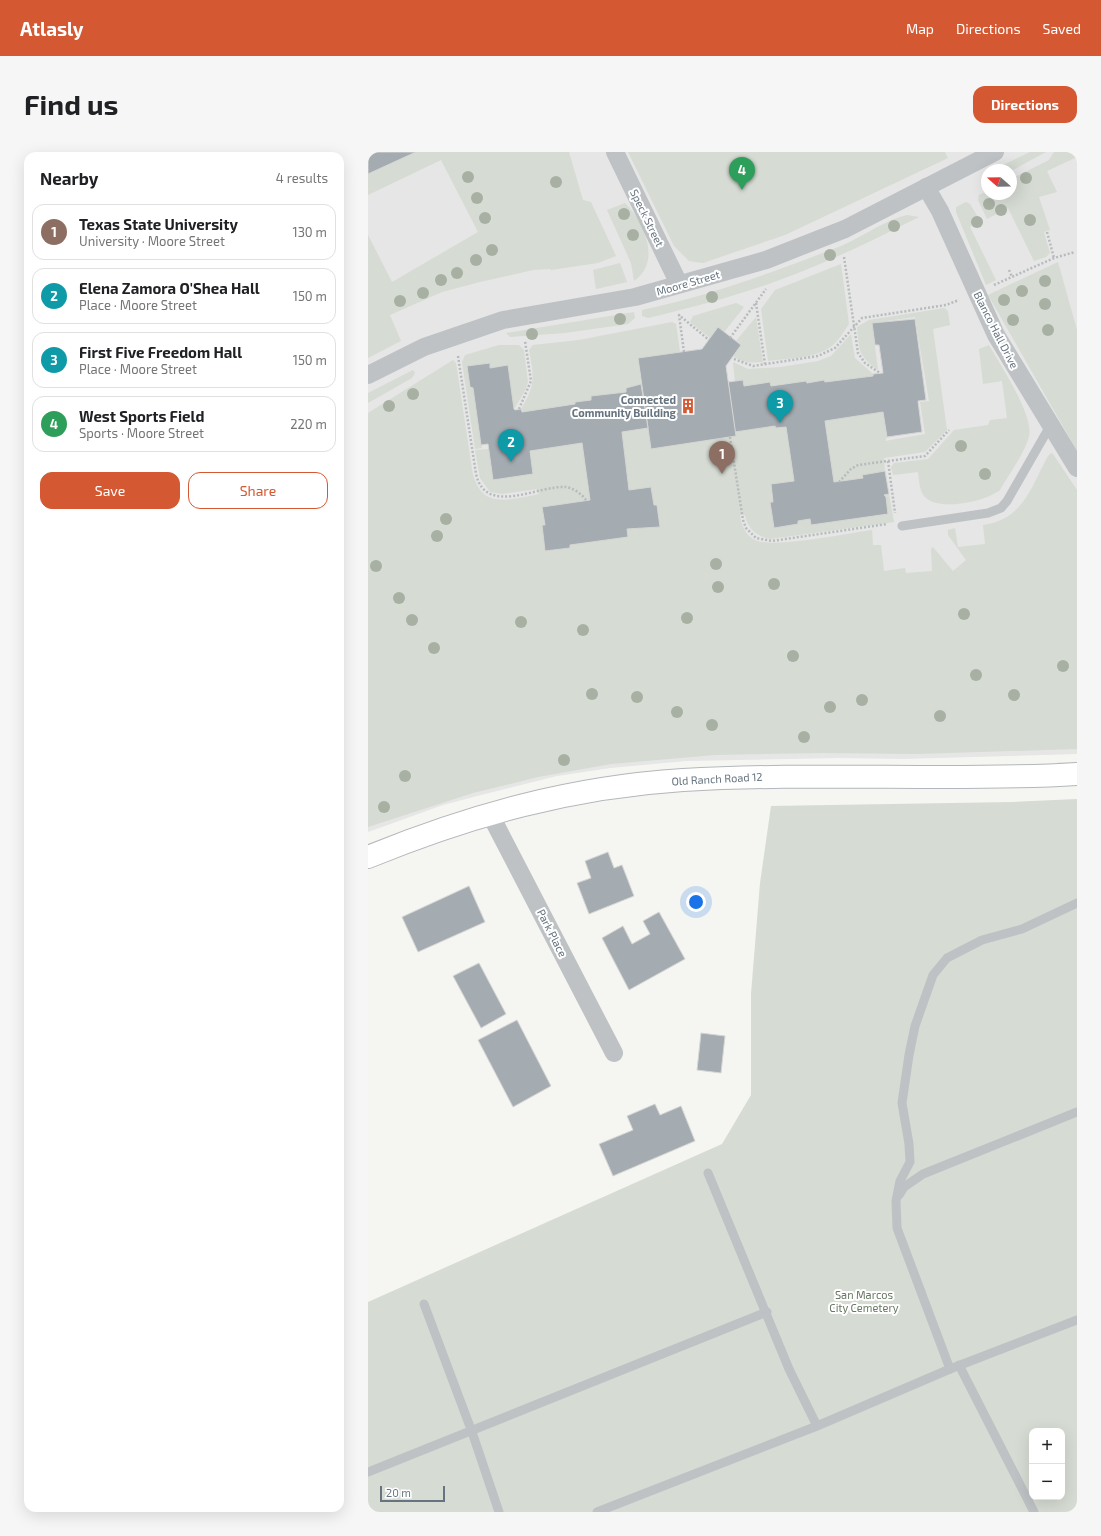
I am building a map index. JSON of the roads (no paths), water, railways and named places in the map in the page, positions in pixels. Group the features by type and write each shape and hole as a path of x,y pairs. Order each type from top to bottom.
{"main road":[{"name":"Old Ranch Road 12","path":"368,857 438,830 522,804 570,794 615,787 683,780 763,777 1020,776 1077,774"}],"street":[{"name":"Speck Street","path":"614,152 680,284"},
{"name":"Moore Street","path":"368,375 424,348 503,320 634,297 766,260 845,229 995,152"},
{"name":"Blanco Hall Drive","path":"926,187 940,211 996,335 1050,426 1077,468"},
{"name":"Park Place","path":"490,814 614,1053"}],"lane":[{"path":"902,526 988,513 1001,508 1012,494 1050,426"},
{"path":"950,1369 897,1228 896,1201 900,1181 910,1162 909,1144 902,1103 909,1055 916,1026 933,975 947,958 982,940 1022,929 1077,903"},
{"path":"896,1201 904,1187 923,1174 1077,1112"},
{"path":"708,1173 767,1312 789,1369 817,1426"},
{"path":"424,1304 472,1432 499,1512"},
{"path":"368,1472 472,1432 767,1312"},
{"path":"597,1512 817,1426 959,1365 1077,1320"},
{"path":"959,1365 1034,1512"}],"place":[{"name":"West Sports Field","path":"742,190"},
{"name":"Connected Community Building","path":"688,406"},
{"name":"First Five Freedom Hall","path":"780,423"},
{"name":"Elena Zamora O'Shea Hall","path":"511,462"},
{"name":"Texas State University","path":"722,474"}],"park label":[{"name":"San Marcos City Cemetery","path":"864,1301"}]}
